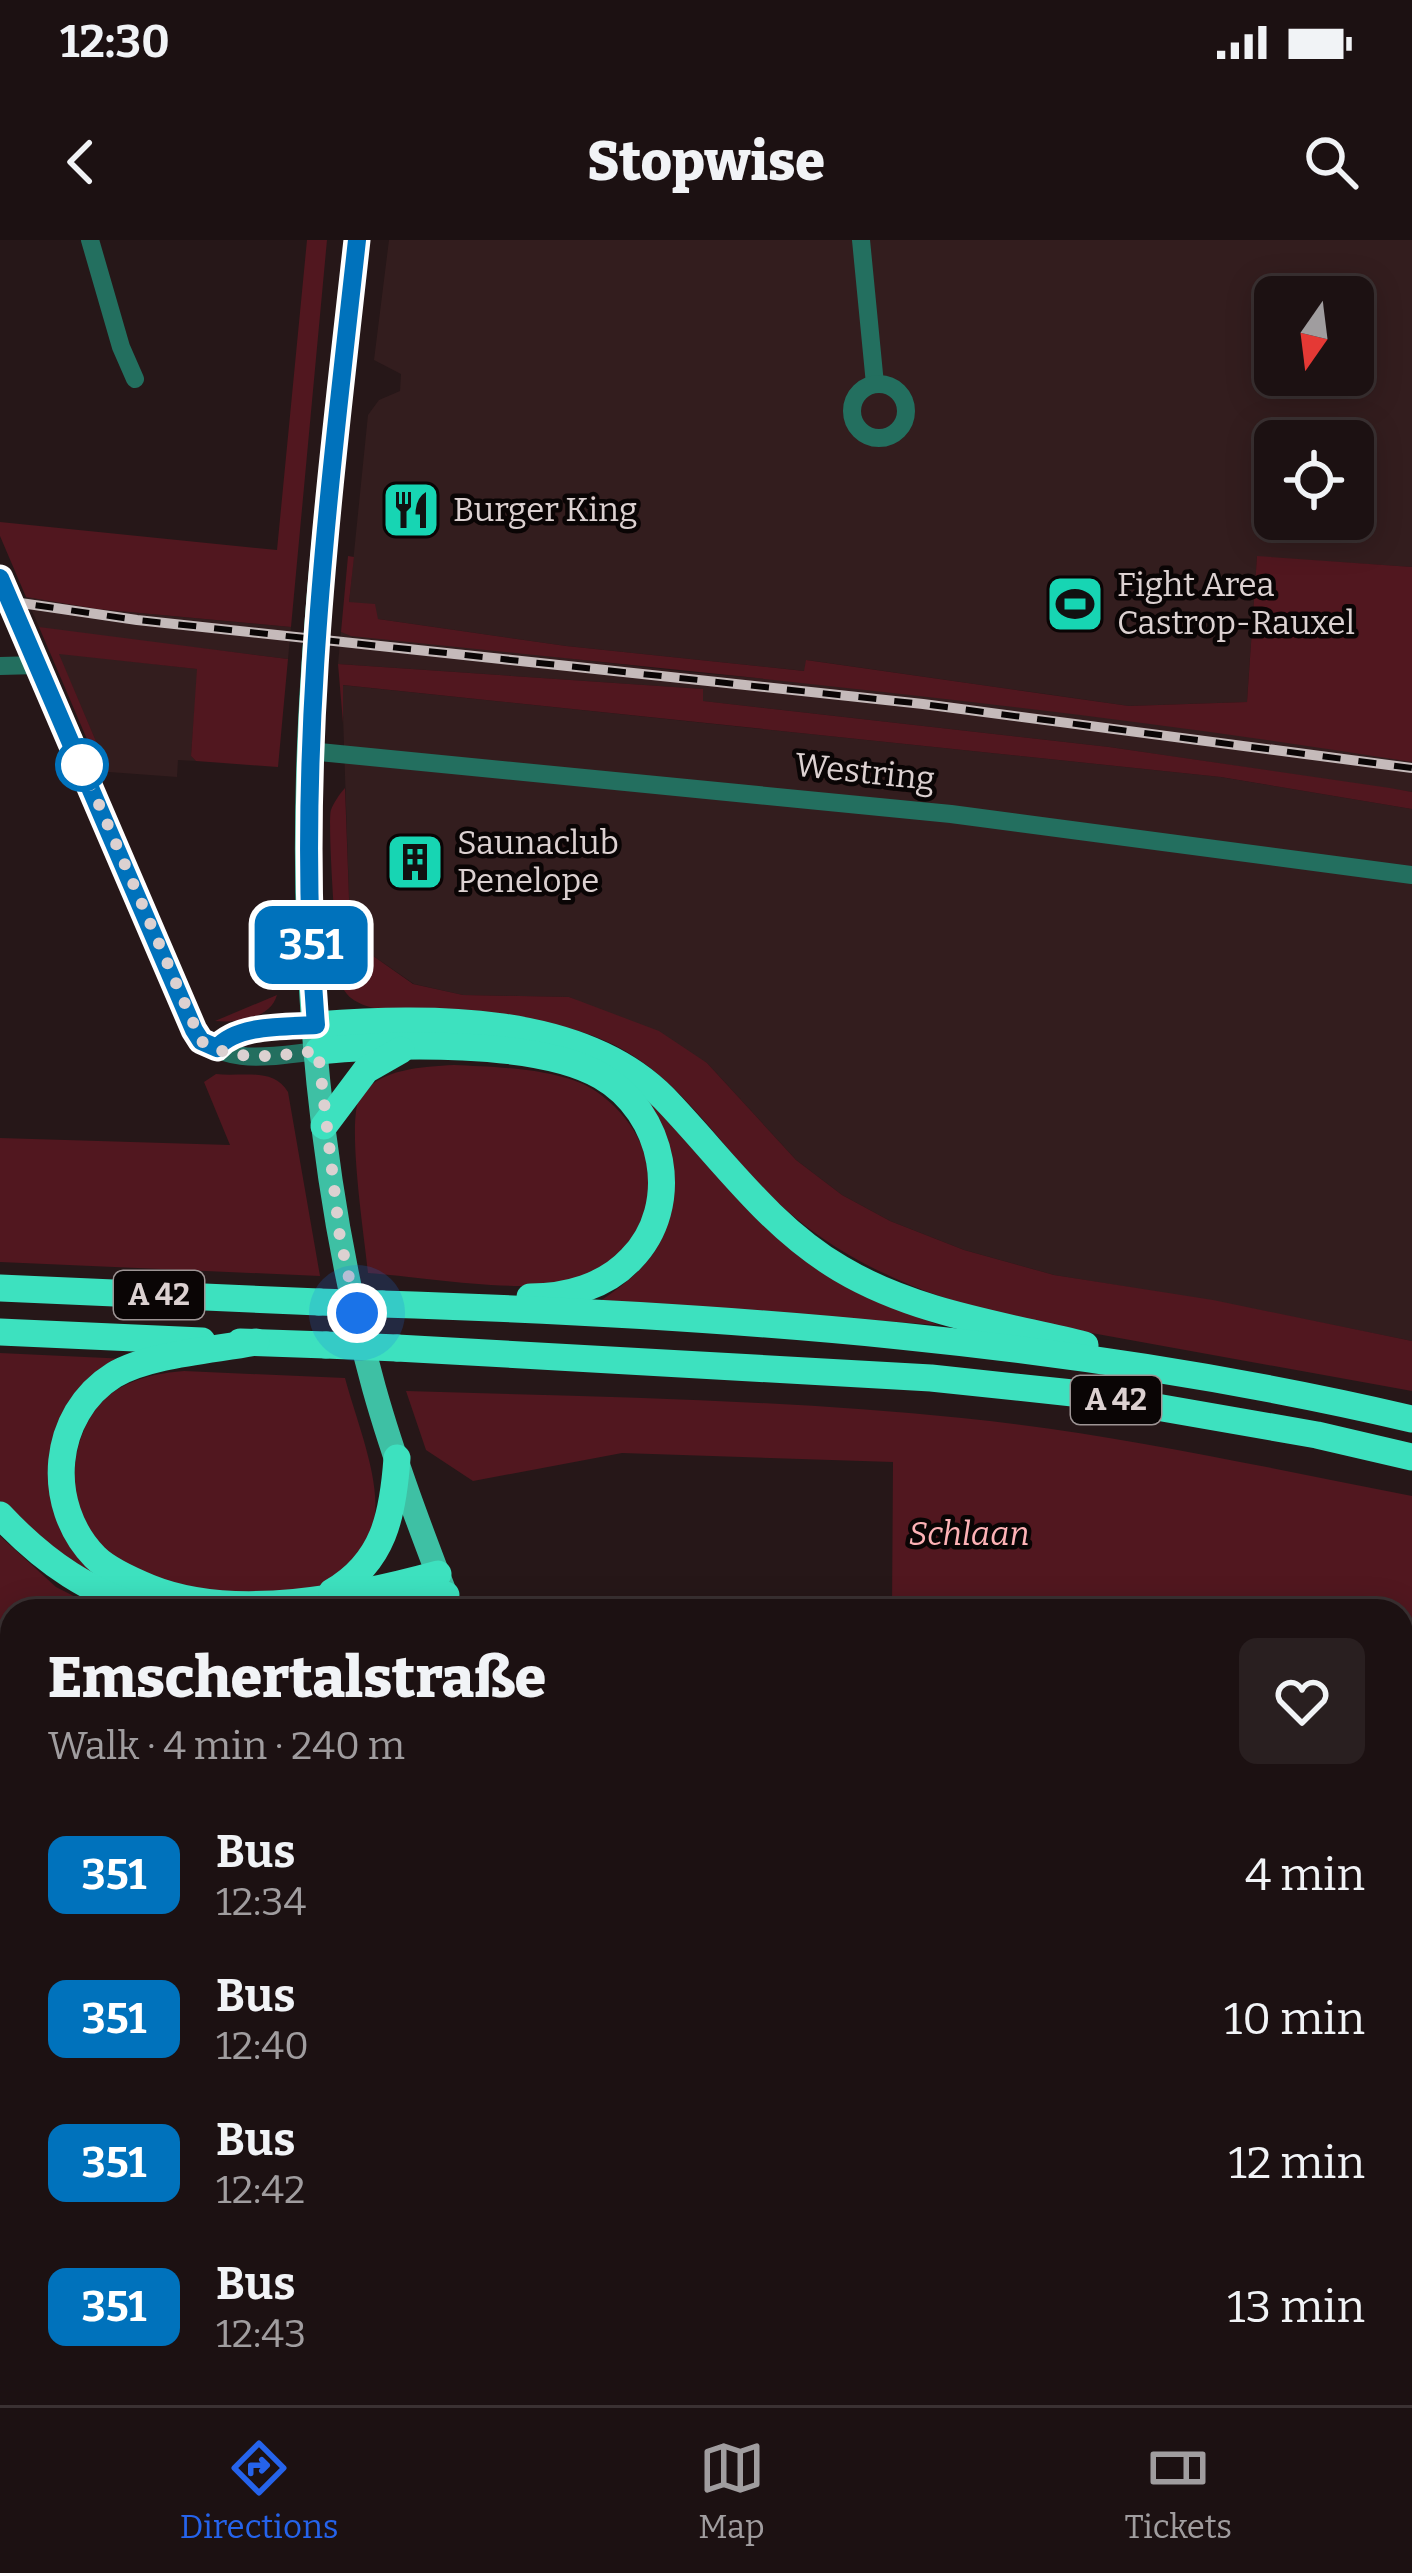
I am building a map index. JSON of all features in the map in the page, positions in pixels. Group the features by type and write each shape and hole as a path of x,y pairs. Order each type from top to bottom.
{"highway":[{"path":"317,1038 368,1021 530,1031 586,1047 650,1086 782,1226 842,1270 935,1310 1229,1380"},
{"path":"317,1038 560,1060 601,1075 630,1098 646,1120 662,1162 662,1185 650,1230 634,1258 583,1290 542,1297 496,1297 455,1306"},
{"path":"324,1126 365,1070 411,1046"},
{"name":"A 42","path":"0,1288 740,1323 950,1343 1229,1380 1412,1419"},
{"name":"A 42","path":"0,1332 397,1348 974,1382 1105,1398 1412,1457"},
{"path":"202,1599 153,1589 97,1559 65,1508 61,1486 64,1443 89,1394 130,1367 256,1342"},
{"path":"322,1598 350,1582 380,1547 393,1501 397,1458"},
{"path":"0,1515 57,1569 120,1599"},
{"path":"317,1599 445,1594"}],"main road":[{"path":"357,240 327,514 309,751 307,863 317,1038 340,1238 374,1388 445,1594"}],"street":[{"path":"90,240 135,379"},
{"path":"861,240 875,384"},
{"path":"0,578 201,1041 228,1055 244,1057 317,1038"},
{"path":"0,665 38,665"},
{"name":"Westring","path":"309,751 951,814 1412,875"}],"shaded area":[{"path":"389,240 1412,240 1412,567 1257,557 1247,702 1129,706 807,660 805,671 566,646 378,619 349,602 368,415 379,400 400,391 401,374 374,360"},
{"path":"26,597 97,609 291,627 288,659 49,630 39,627"},
{"path":"341,632 841,685 1288,740 1412,762 1412,792 1109,747 702,701 702,689 338,664"},
{"path":"58,653 198,669 191,756 196,761 178,760 177,777 109,772"},
{"path":"342,685 1221,777 1412,809 1412,1341 1054,1275 964,1250 890,1221 842,1195 796,1160 707,1063 569,997 463,995 414,984 366,951 350,926"}],"green space":[{"path":"307,240 327,240 291,627 97,609 26,597 0,536 0,522 277,550"},
{"path":"348,556 354,557 349,602 375,604 378,619 566,646 804,671 806,660 1129,706 1247,702 1257,556 1412,567 1412,762 1016,707 351,636 341,632"},
{"path":"39,627 288,659 278,767 196,761 191,756 197,669 59,654 109,772 101,772"},
{"path":"338,664 703,689 703,701 1109,747 1390,788 1412,792 1412,809 1221,777 343,685 343,723"},
{"path":"345,788 350,926 366,951 413,984 463,995 569,997 659,1031 707,1063 796,1160 842,1195 890,1221 964,1250 1054,1275 1213,1300 1412,1341 1412,1391 1031,1322 923,1290 856,1259 794,1217 671,1086 627,1052 558,1026 385,1010 358,1003 341,983 333,895 331,810"},
{"path":"277,995 260,1014 215,1021"},
{"path":"454,1065 566,1078 597,1092 620,1113 637,1136 650,1188 646,1214 634,1238 614,1259 587,1276 540,1285 368,1273 356,1155 360,1097 390,1075"},
{"path":"216,1074 265,1076 288,1092 320,1276 0,1262 0,1138 230,1145 204,1082"},
{"path":"633,1085 894,1306 938,1325 600,1301 633,1276 654,1252 665,1229 664,1179"},
{"path":"0,1353 128,1359 50,1460 101,1586 0,1505"},
{"path":"184,1371 345,1378 371,1468 375,1504 367,1541 338,1577 295,1592 204,1589 143,1573 119,1561 88,1531 75,1492 75,1470 84,1430 94,1412 124,1386"},
{"name":"Schlaan","path":"406,1391 754,1403 1019,1424 1412,1496 1412,1599 892,1599 893,1462 622,1453 473,1481 426,1450"},
{"path":"0,1536 56,1587 80,1599 0,1599"}],"railway":[{"path":"0,600 137,620 923,704 1412,768"}],"bus line":[{"name":"351","path":"0,578 201,1041 217,1048 224,1039 240,1034 316,1025 307,863 309,751 327,514 357,240"}],"place":[{"name":"Burger King","path":"411,510"},
{"name":"Fight Area Castrop-Rauxel","path":"1075,604"},
{"name":"Saunaclub Penelope","path":"415,862"}],"route":[{"path":"82,765 201,1041 228,1055 244,1057 318,1051 340,1238 357,1313"}]}
